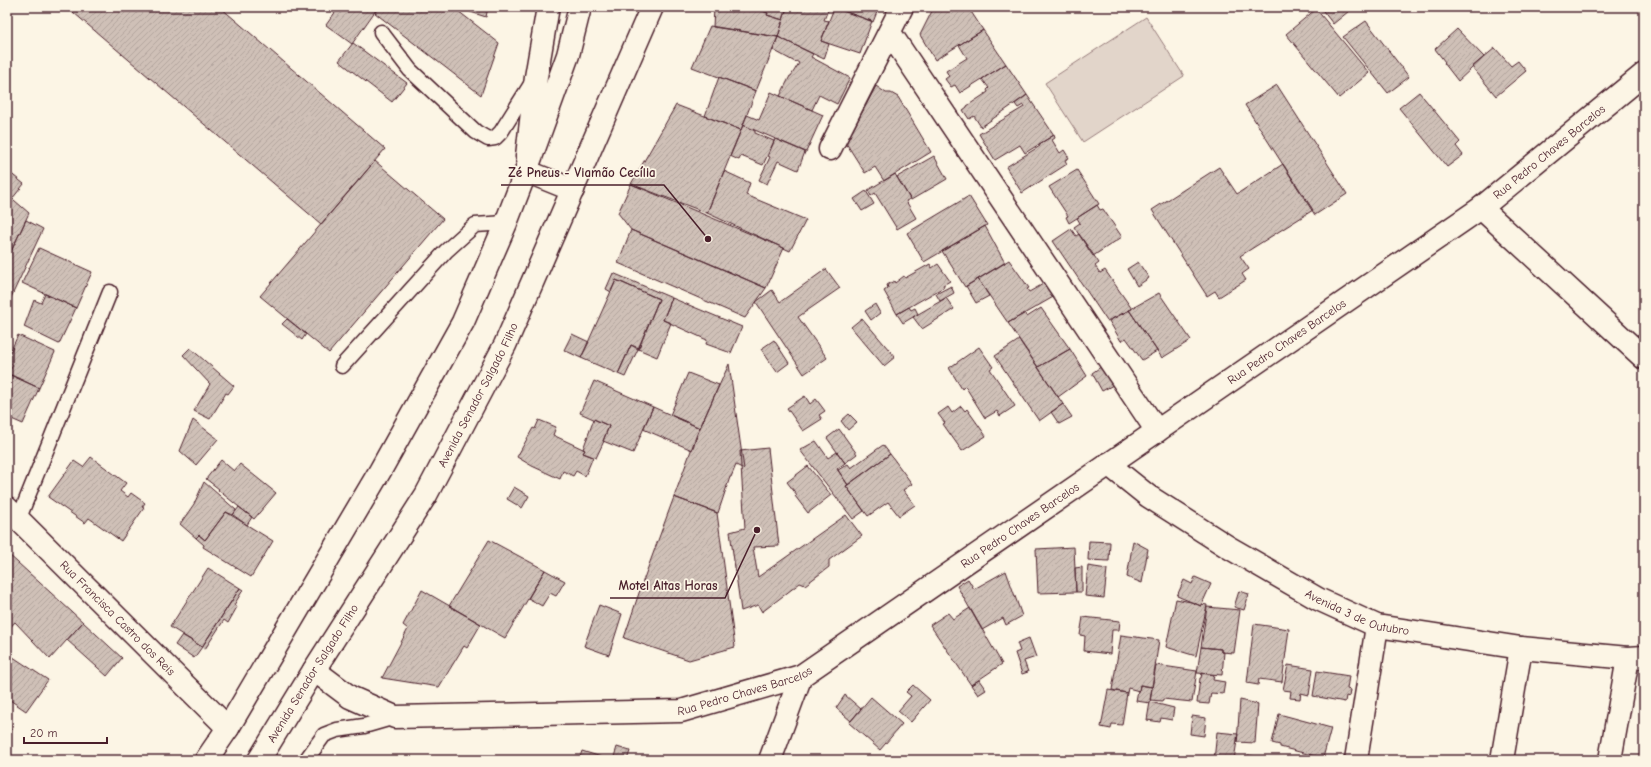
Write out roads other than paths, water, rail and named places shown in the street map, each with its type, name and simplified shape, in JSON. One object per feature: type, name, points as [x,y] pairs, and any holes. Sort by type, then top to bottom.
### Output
[{"type":"street","points":[[526,171],[536,77],[548,7]]},
{"type":"street","points":[[206,760],[228,728],[384,464],[463,322],[506,223],[526,171],[568,55],[580,7]]},
{"type":"street","name":"Avenida Senador Salgado Filho","points":[[259,760],[429,488],[505,345],[652,7]]},
{"type":"street","points":[[830,149],[902,7]]},
{"type":"street","points":[[890,33],[1157,430]]},
{"type":"street","name":"Rua Pedro Chaves Barcelos","points":[[314,670],[350,697],[395,717],[681,711],[801,676],[1481,208],[1644,74]]},
{"type":"street","points":[[526,171],[573,190]]},
{"type":"street","points":[[1481,208],[1644,358]]},
{"type":"street","name":"Avenida 3 de Outubro","points":[[1108,464],[1148,496],[1228,547],[1318,599],[1377,626],[1521,648],[1636,658]]},
{"type":"street","name":"Rua Francisca Castro dos Reis","points":[[13,513],[228,728]]},
{"type":"street","points":[[1356,760],[1377,626]]},
{"type":"street","points":[[1502,760],[1521,648]]},
{"type":"street","points":[[1610,760],[1636,658]]},
{"type":"street","points":[[770,760],[801,676]]},
{"type":"lane","points":[[381,32],[410,70],[476,132],[488,139],[495,138],[500,132],[536,77]]},
{"type":"lane","points":[[342,366],[446,251],[475,225],[506,223]]},
{"type":"lane","points":[[13,513],[110,292]]},
{"type":"lane","points":[[306,760],[324,735],[336,730],[364,726],[395,717]]},
{"type":"place","name":"Zé Pneus - Viamão Cecília","points":[[708,239]]},
{"type":"place","name":"Motel Altas Horas","points":[[757,530]]}]
